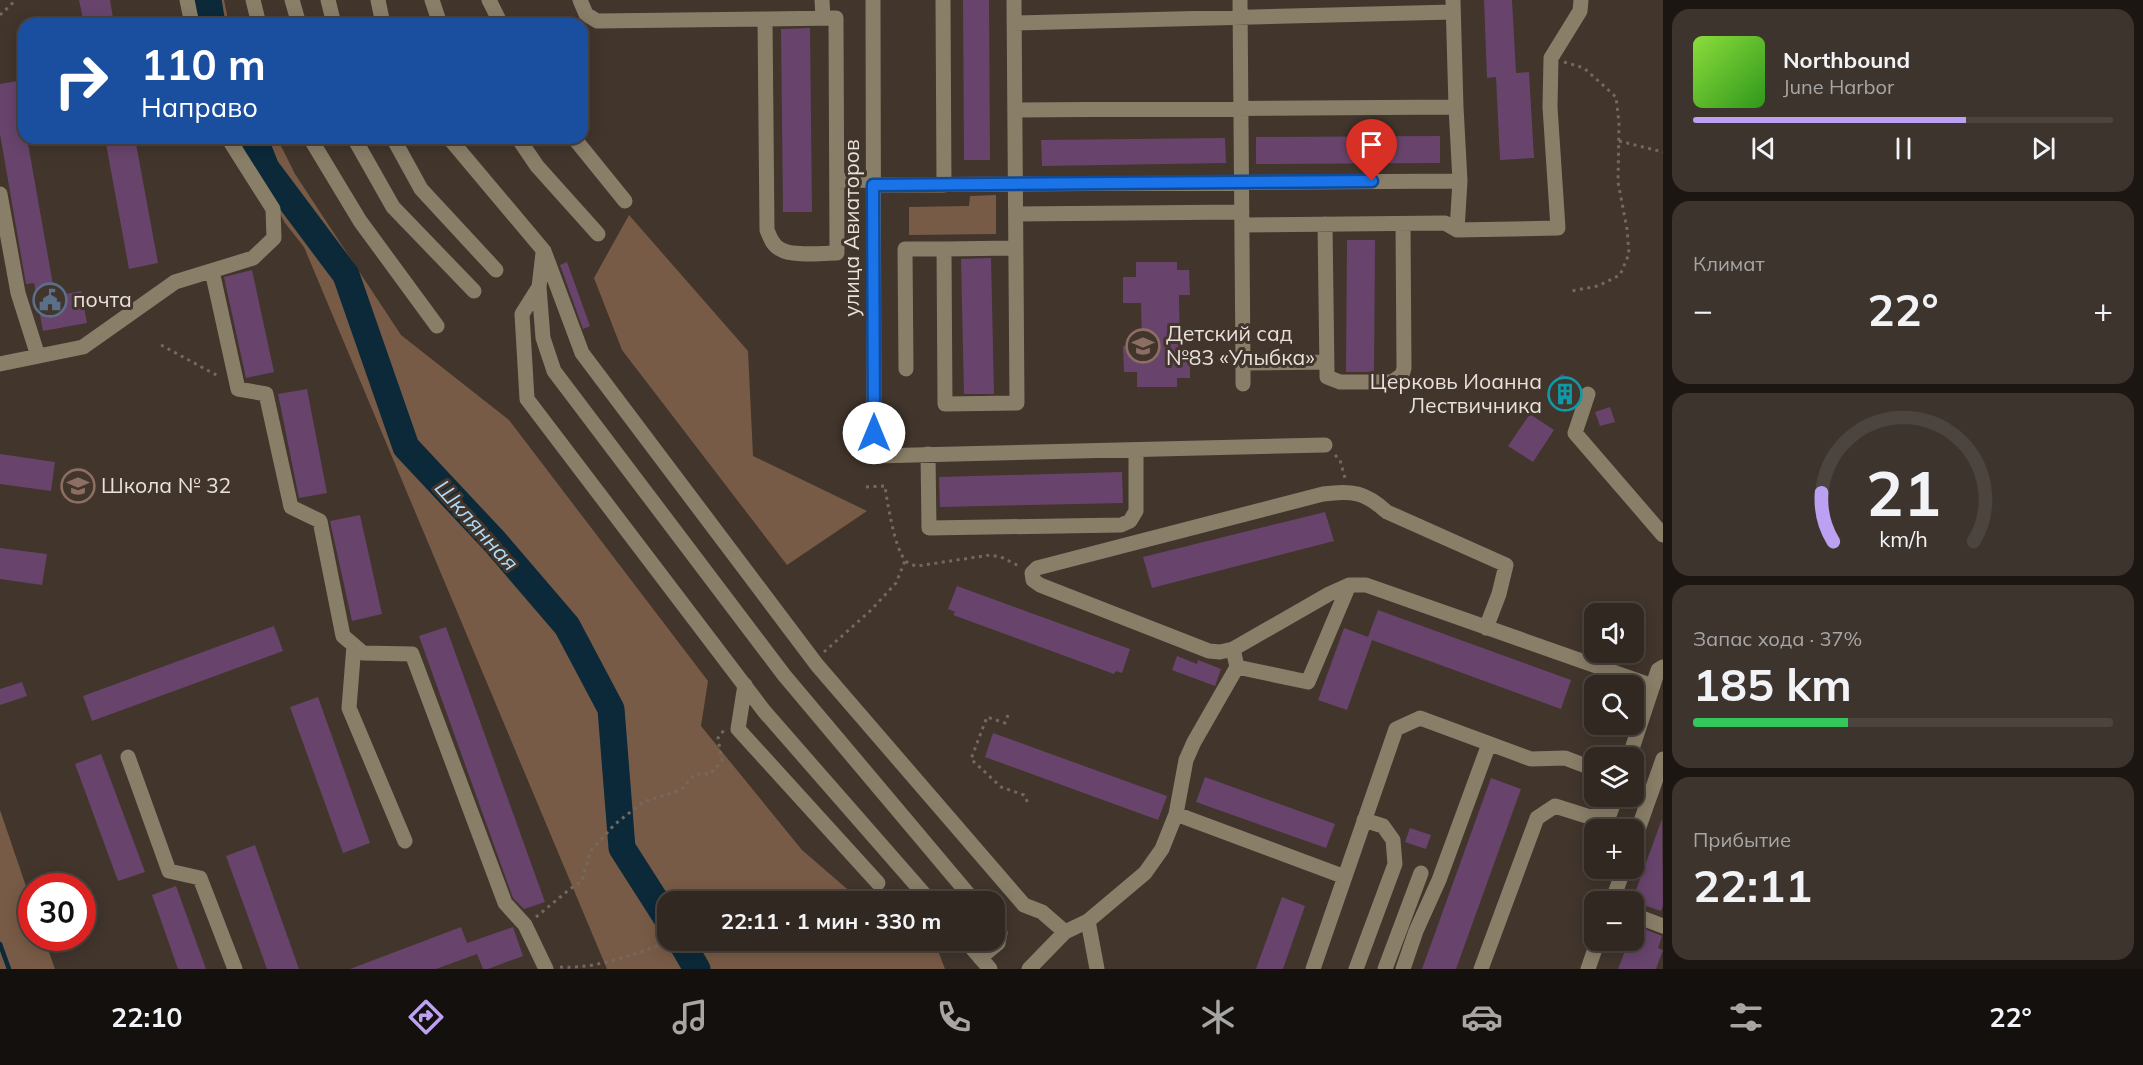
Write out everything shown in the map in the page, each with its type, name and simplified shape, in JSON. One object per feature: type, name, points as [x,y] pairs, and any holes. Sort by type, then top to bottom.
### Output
[{"type":"street","points":[[187,0],[191,18]]},
{"type":"street","points":[[253,0],[258,18]]},
{"type":"street","points":[[292,0],[297,18]]},
{"type":"street","points":[[328,0],[332,18]]},
{"type":"street","points":[[378,0],[382,18]]},
{"type":"street","points":[[432,0],[438,18]]},
{"type":"street","points":[[489,0],[498,18]]},
{"type":"street","points":[[580,0],[586,14],[597,21],[836,18],[837,253],[789,253],[779,249],[771,241],[767,230],[765,19]]},
{"type":"street","points":[[822,0],[823,18]]},
{"type":"street","name":"улица Авиаторов","points":[[873,0],[874,456],[928,454]]},
{"type":"street","points":[[943,0],[944,184]]},
{"type":"street","points":[[944,249],[945,404],[1017,403],[1014,0]]},
{"type":"street","points":[[1240,0],[1243,384]]},
{"type":"street","points":[[1016,214],[1242,218],[1325,224],[1445,223],[1457,230],[1558,228],[1550,107],[1551,58],[1580,11],[1581,0]]},
{"type":"street","points":[[1014,23],[1240,17],[1453,6],[1460,181],[1457,230]]},
{"type":"street","points":[[1015,110],[1456,107]]},
{"type":"street","points":[[0,364],[83,347],[175,282],[253,258],[274,238],[273,209],[232,144]]},
{"type":"street","points":[[314,144],[360,221],[437,326]]},
{"type":"street","points":[[357,144],[393,207],[474,291]]},
{"type":"street","points":[[396,144],[421,189],[496,270]]},
{"type":"street","points":[[453,144],[544,251],[582,353],[817,665],[1024,905],[1042,912],[1065,932]]},
{"type":"street","points":[[522,144],[537,166],[598,234]]},
{"type":"street","points":[[579,144],[625,201]]},
{"type":"street","points":[[837,181],[944,184],[1460,181]]},
{"type":"street","points":[[0,194],[18,293],[38,356]]},
{"type":"street","points":[[1325,224],[1327,377],[1340,382],[1392,382],[1402,375],[1404,368],[1403,224]]},
{"type":"street","points":[[906,369],[905,249],[1016,248]]},
{"type":"street","points":[[544,251],[539,287],[543,338],[554,371],[784,675],[966,891]]},
{"type":"street","points":[[212,271],[238,389],[267,394],[291,507],[320,521],[343,636],[363,653],[412,654],[505,903],[525,925],[546,968]]},
{"type":"street","points":[[539,287],[522,314],[527,399],[765,711],[921,891]]},
{"type":"street","points":[[1243,363],[1327,362]]},
{"type":"street","points":[[1588,394],[1575,434],[1663,535]]},
{"type":"street","points":[[1136,451],[1136,511],[1130,521],[1121,525],[928,528],[928,454],[1325,445]]},
{"type":"street","points":[[1486,628],[1499,594],[1506,566],[1387,512],[1372,499],[1349,492],[1323,494],[1037,568],[1032,573],[1033,580],[1040,585],[1209,651],[1220,652],[1233,650],[1329,594],[1349,585],[1366,585],[1486,628],[1653,686]]},
{"type":"street","points":[[1237,667],[1308,682],[1349,585]]},
{"type":"street","points":[[354,645],[349,708],[405,841]]},
{"type":"street","points":[[1029,969],[1065,932],[1088,921],[1145,873],[1162,849],[1176,814],[1186,760],[1237,667],[1233,650]]},
{"type":"street","points":[[1633,747],[1658,670],[1663,667]]},
{"type":"street","points":[[746,686],[738,729],[878,883]]},
{"type":"street","points":[[1312,969],[1396,729],[1419,718],[1531,759],[1565,758],[1584,765]]},
{"type":"street","points":[[1403,969],[1416,931],[1439,880],[1489,744]]},
{"type":"street","points":[[128,757],[169,871],[200,878],[235,969]]},
{"type":"street","points":[[1642,819],[1663,759]]},
{"type":"street","points":[[1481,969],[1536,818],[1555,806],[1590,817],[1610,813],[1612,807]]},
{"type":"street","points":[[1176,814],[1345,877]]},
{"type":"street","points":[[1356,969],[1395,864],[1393,840],[1383,826],[1364,820]]},
{"type":"street","points":[[1395,864],[1439,880]]},
{"type":"street","points":[[1385,969],[1421,873]]},
{"type":"street","points":[[1644,919],[1663,926]]},
{"type":"street","points":[[1088,921],[1097,969]]},
{"type":"street","points":[[975,951],[985,963]]},
{"type":"street","points":[[1588,969],[1594,951]]},
{"type":"path","points":[[0,15],[16,0]]},
{"type":"path","points":[[1551,58],[1584,68],[1616,97],[1619,123],[1618,182],[1629,254],[1620,275],[1598,286],[1571,291]]},
{"type":"path","points":[[1619,141],[1663,152]]},
{"type":"path","points":[[161,345],[238,386]]},
{"type":"path","points":[[1325,445],[1340,460],[1349,492]]},
{"type":"path","points":[[1008,715],[1005,723],[987,717],[970,759],[1001,787],[1024,795],[1028,803]]},
{"type":"path","points":[[525,925],[582,881],[590,852],[626,813]]},
{"type":"path","points":[[546,968],[582,968],[632,955],[657,945]]},
{"type":"shaded area","points":[[195,0],[224,0],[228,18],[197,18]]},
{"type":"shaded area","points":[[241,144],[280,144],[295,174],[401,335],[509,420],[708,681],[701,726],[802,850],[849,891],[657,891],[657,951],[938,951],[945,969],[607,969],[304,247],[285,223]]},
{"type":"shaded area","points":[[996,195],[996,234],[909,235],[909,207],[969,206],[970,196]]},
{"type":"shaded area","points":[[629,215],[748,351],[753,456],[867,511],[787,565],[622,350],[594,278]]},
{"type":"shaded area","points":[[0,810],[21,873],[18,873],[18,951],[49,951],[55,969],[0,969]]},
{"type":"building","points":[[79,0],[110,0],[113,18],[83,18]]},
{"type":"building","points":[[963,0],[989,0],[990,160],[964,160]]},
{"type":"building","points":[[1484,0],[1512,0],[1516,73],[1529,72],[1534,158],[1500,160],[1496,77],[1487,78]]},
{"type":"building","points":[[810,28],[812,212],[783,212],[781,29]]},
{"type":"building","points":[[17,81],[18,144],[28,144],[55,296],[81,291],[87,323],[43,331],[34,283],[26,284],[0,134],[0,84]]},
{"type":"building","points":[[1440,136],[1440,163],[1256,164],[1256,137]]},
{"type":"building","points":[[1225,138],[1226,163],[1042,166],[1041,140]]},
{"type":"building","points":[[106,144],[136,144],[158,263],[129,269]]},
{"type":"building","points":[[1347,240],[1375,240],[1374,372],[1346,372]]},
{"type":"building","points":[[991,258],[994,394],[964,394],[961,259]]},
{"type":"building","points":[[567,262],[590,326],[583,329],[560,265]]},
{"type":"building","points":[[1136,262],[1177,262],[1177,270],[1189,270],[1190,295],[1179,295],[1180,353],[1190,352],[1190,378],[1177,378],[1177,387],[1137,387],[1137,372],[1124,372],[1123,346],[1142,346],[1141,303],[1123,303],[1123,277],[1136,277]]},
{"type":"building","points":[[252,270],[274,372],[246,378],[224,277]]},
{"type":"building","name":"Церковь Иоанна Лествичника","points":[[1562,374],[1580,386],[1574,406],[1565,408],[1547,397],[1552,383]]},
{"type":"building","points":[[307,389],[327,493],[299,498],[278,394]]},
{"type":"building","points":[[1610,407],[1615,422],[1600,426],[1595,412]]},
{"type":"building","points":[[1530,414],[1554,430],[1533,462],[1508,446]]},
{"type":"building","points":[[0,454],[55,462],[51,491],[0,484]]},
{"type":"building","points":[[1122,472],[1123,503],[940,507],[939,477]]},
{"type":"building","points":[[1325,512],[1334,541],[1152,588],[1143,557]]},
{"type":"building","points":[[360,515],[382,614],[352,621],[330,521]]},
{"type":"building","points":[[0,548],[47,554],[42,585],[0,579]]},
{"type":"building","points":[[957,586],[1130,649],[1122,673],[1116,671],[1114,674],[953,615],[955,612],[948,609]]},
{"type":"building","points":[[1378,610],[1571,680],[1561,709],[1372,640],[1347,710],[1318,700],[1344,628],[1368,637]]},
{"type":"building","points":[[274,626],[283,651],[92,721],[83,696]]},
{"type":"building","points":[[446,627],[545,902],[524,909],[513,898],[419,636]]},
{"type":"building","points":[[1177,656],[1197,664],[1198,660],[1221,669],[1215,686],[1172,670]]},
{"type":"building","points":[[22,682],[27,696],[0,705],[0,689]]},
{"type":"building","points":[[318,697],[370,843],[343,853],[290,707]]},
{"type":"building","points":[[993,733],[1167,796],[1158,820],[985,757]]},
{"type":"building","points":[[101,754],[145,872],[118,881],[75,764]]},
{"type":"building","points":[[1205,777],[1335,824],[1326,848],[1196,802]]},
{"type":"building","points":[[1491,778],[1521,789],[1456,969],[1422,969]]},
{"type":"building","points":[[1662,819],[1663,905],[1661,911],[1644,905],[1644,891],[1636,891],[1640,879],[1644,879],[1644,868]]},
{"type":"building","points":[[1410,828],[1431,835],[1426,849],[1405,842]]},
{"type":"building","points":[[255,845],[299,969],[267,969],[226,856]]},
{"type":"building","points":[[176,886],[206,969],[178,969],[152,895]]},
{"type":"building","points":[[1282,897],[1305,906],[1283,969],[1256,969]]},
{"type":"building","points":[[461,927],[467,943],[513,927],[523,956],[488,969],[483,969],[477,954],[436,969],[350,969]]},
{"type":"building","points":[[1644,929],[1662,936],[1658,948],[1663,950],[1656,969],[1618,969],[1625,951],[1644,951]]},
{"type":"waterway","name":"Шклянная","points":[[208,0],[211,18]]},
{"type":"waterway","name":"Шклянная","points":[[256,144],[266,168],[346,275],[406,447],[495,542],[567,626],[611,709],[622,848],[657,903]]},
{"type":"waterway","points":[[0,944],[9,969]]},
{"type":"waterway","name":"Шклянная","points":[[686,951],[697,969]]},
{"type":"place","name":"почта","points":[[50,300]]},
{"type":"place","name":"Детский сад №83 «Улыбка»","points":[[1143,346]]},
{"type":"place","name":"Церковь Иоанна Лествичника","points":[[1565,394]]},
{"type":"place","name":"Школа № 32","points":[[78,486]]},
{"type":"route","points":[[874,433],[873,185],[1372,181]]}]
